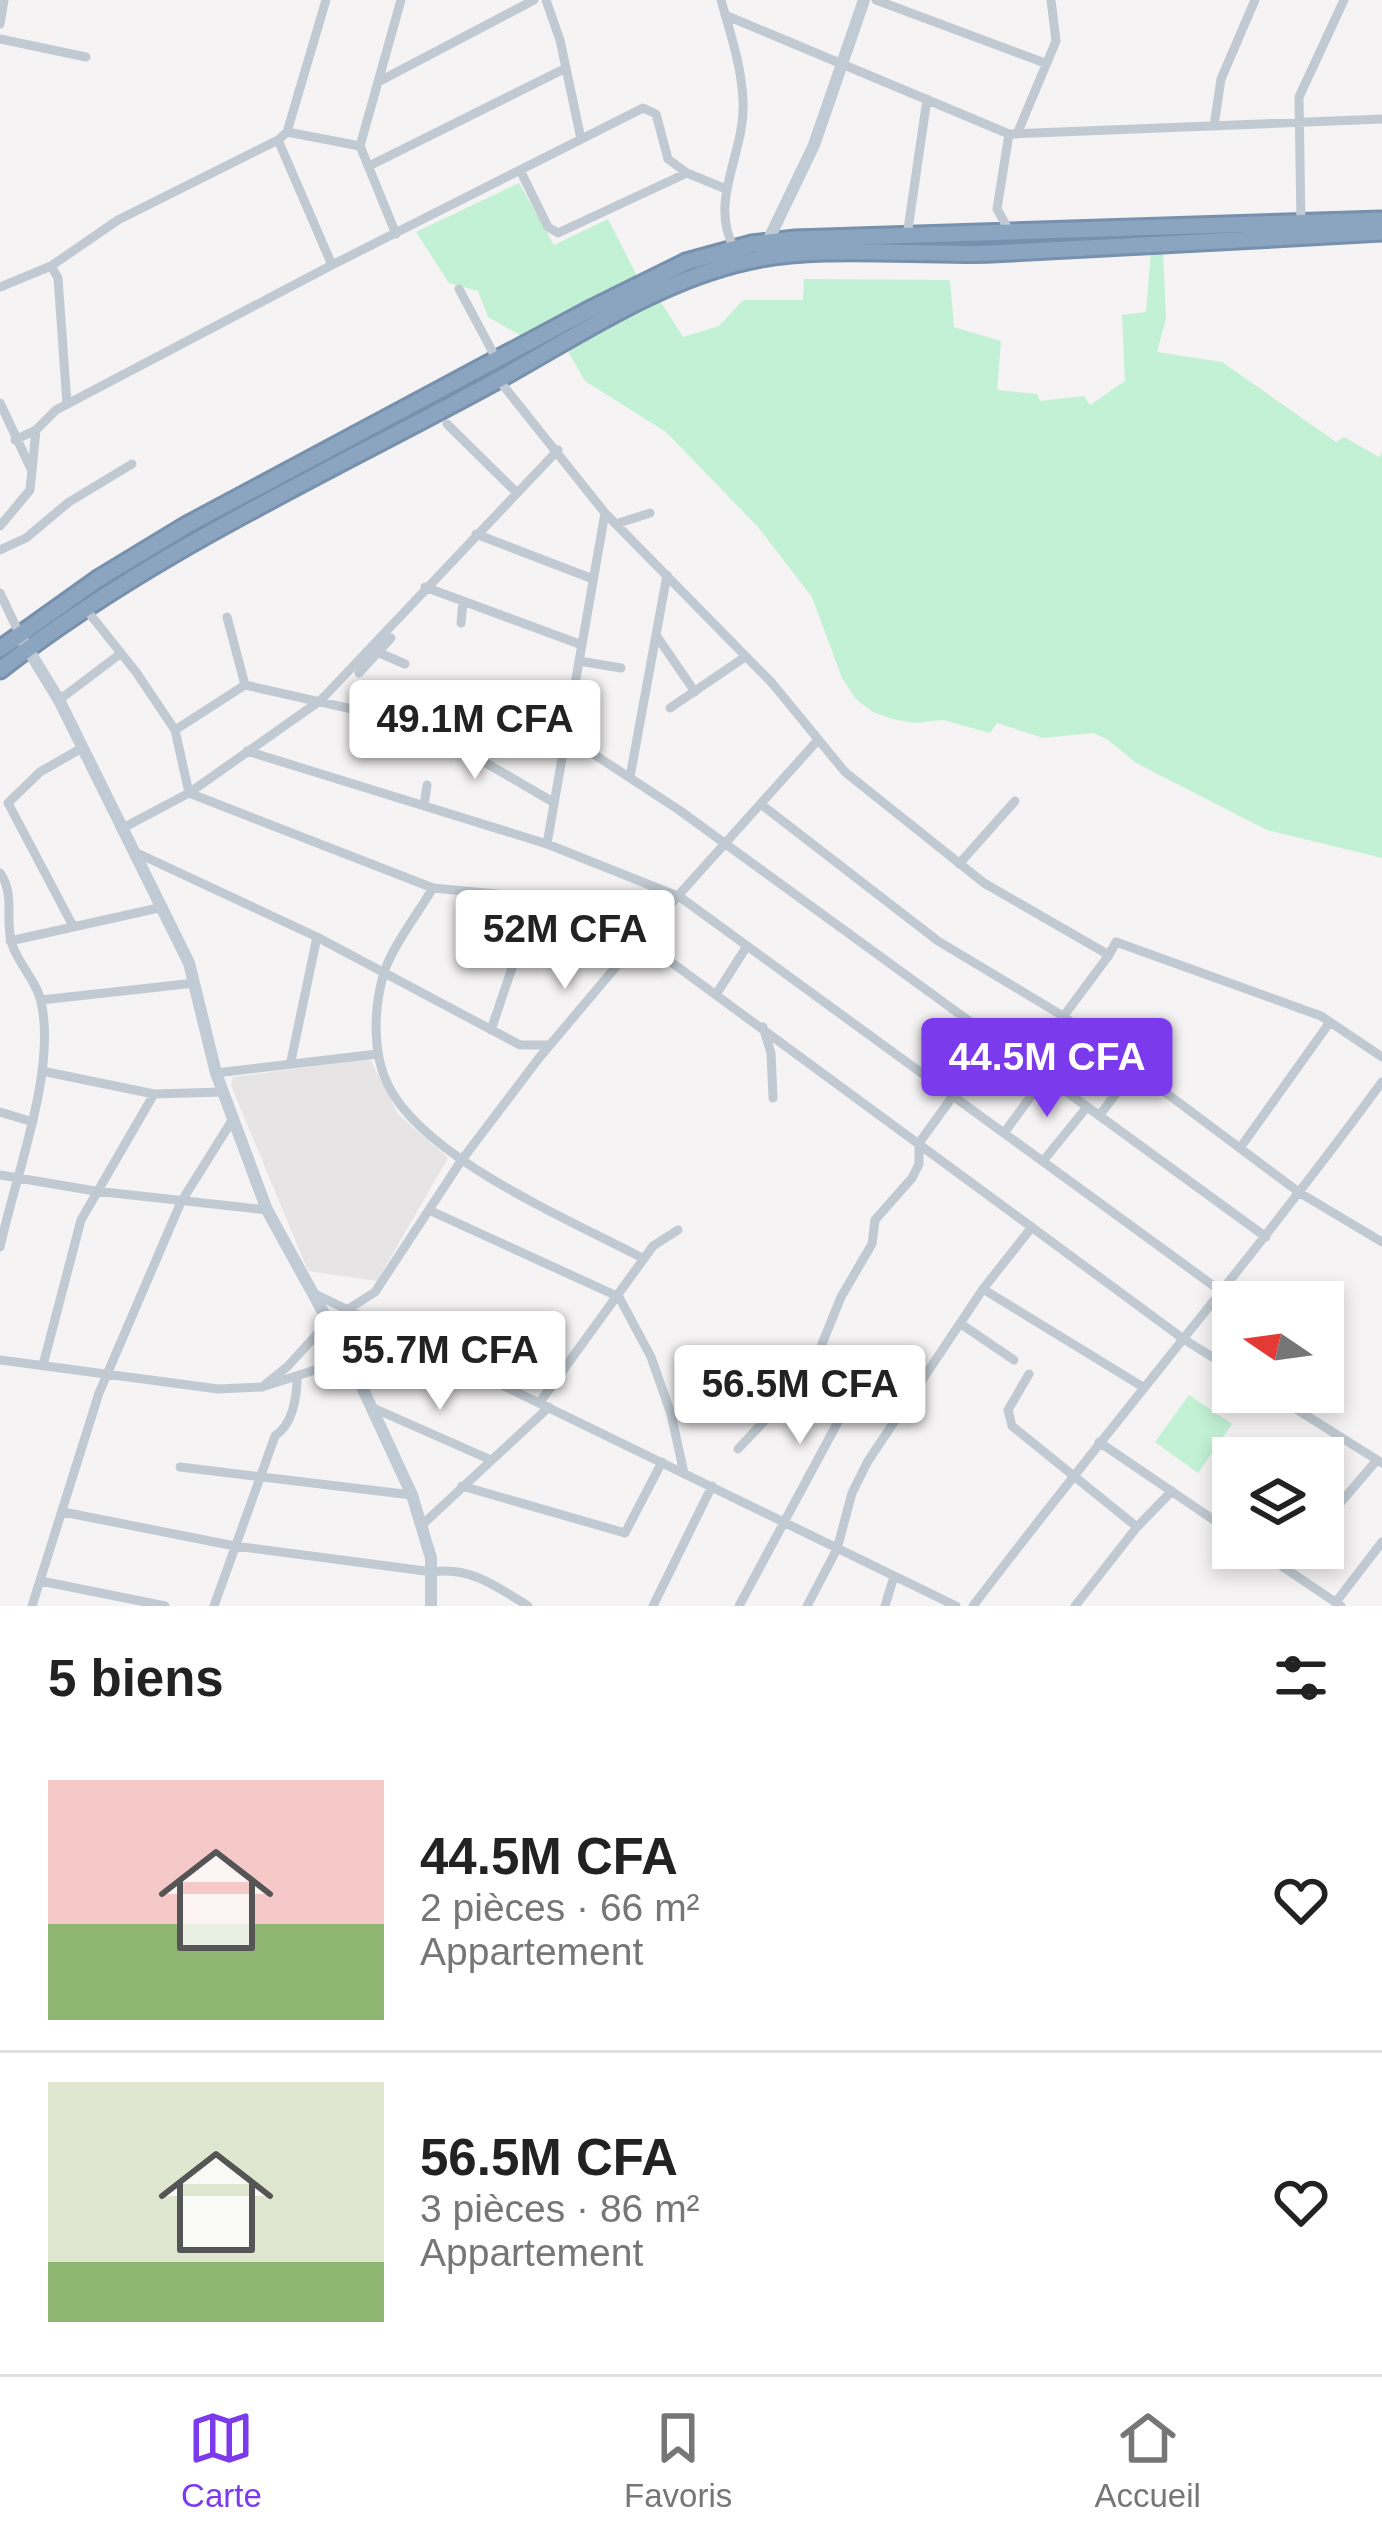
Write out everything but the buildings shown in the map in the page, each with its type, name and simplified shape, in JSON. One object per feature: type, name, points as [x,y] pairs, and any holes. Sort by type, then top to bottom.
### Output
[{"type":"highway","points":[[0,670],[24,642],[172,534],[686,262],[767,243],[1382,220]]},
{"type":"highway","points":[[0,650],[24,642],[184,547],[663,291],[751,260],[991,253],[1382,232]]},
{"type":"main road","points":[[767,243],[814,145],[864,0]]},
{"type":"main road","points":[[24,642],[59,700],[163,907],[195,983],[216,1072],[267,1210],[349,1359],[412,1495],[433,1572],[431,1606]]},
{"type":"street","points":[[0,24],[4,0]]},
{"type":"street","points":[[326,0],[282,136],[332,265]]},
{"type":"street","points":[[396,234],[361,146],[401,0]]},
{"type":"street","points":[[378,82],[534,0]]},
{"type":"street","points":[[546,0],[560,40],[581,139]]},
{"type":"street","points":[[721,0],[743,103],[726,189],[724,224],[734,248]]},
{"type":"street","points":[[876,0],[1045,63]]},
{"type":"street","points":[[1012,234],[997,209],[1013,134],[1057,29],[1051,0]]},
{"type":"street","points":[[1214,126],[1222,79],[1255,0],[1243,0]]},
{"type":"street","points":[[1301,225],[1299,97],[1344,0]]},
{"type":"street","points":[[725,15],[1013,134],[1381,117]]},
{"type":"street","points":[[0,39],[86,57]]},
{"type":"street","points":[[369,166],[564,69]]},
{"type":"street","points":[[907,238],[928,99]]},
{"type":"street","points":[[15,440],[68,404],[643,108],[651,109],[659,123],[666,157],[687,173],[726,189]]},
{"type":"street","points":[[0,287],[51,266],[118,220],[282,136],[361,146]]},
{"type":"street","points":[[521,172],[548,227],[558,233],[687,173]]},
{"type":"street","points":[[51,266],[58,278],[68,404]]},
{"type":"street","points":[[459,289],[497,360]]},
{"type":"street","points":[[498,380],[604,513],[772,683],[845,772],[984,883],[1109,955]]},
{"type":"street","points":[[0,403],[32,471]]},
{"type":"street","points":[[447,424],[515,491]]},
{"type":"street","points":[[0,526],[26,498],[36,430]]},
{"type":"street","points":[[359,674],[425,586],[558,450]]},
{"type":"street","points":[[0,550],[26,538],[69,502],[132,464]]},
{"type":"street","points":[[547,844],[604,513]]},
{"type":"street","points":[[616,524],[650,513]]},
{"type":"street","points":[[476,534],[593,579]]},
{"type":"street","points":[[630,777],[667,574]]},
{"type":"street","points":[[425,586],[582,646]]},
{"type":"street","points":[[0,593],[24,642]]},
{"type":"street","points":[[460,623],[463,601]]},
{"type":"street","points":[[85,608],[175,730],[189,793]]},
{"type":"street","points":[[227,617],[245,685]]},
{"type":"street","points":[[656,635],[694,692]]},
{"type":"street","points":[[121,829],[189,793],[321,700],[391,638]]},
{"type":"street","points":[[374,650],[405,664]]},
{"type":"street","points":[[59,700],[120,654]]},
{"type":"street","points":[[670,708],[745,658]]},
{"type":"street","points":[[579,662],[621,668]]},
{"type":"street","points":[[175,730],[245,685],[419,724],[553,802]]},
{"type":"street","points":[[431,731],[456,687]]},
{"type":"street","points":[[529,719],[566,736],[727,844],[1266,1237]]},
{"type":"street","points":[[262,1387],[328,1322],[375,1292],[461,1161],[528,1072],[641,937],[817,741]]},
{"type":"street","points":[[73,926],[8,803],[40,772],[82,748]]},
{"type":"street","points":[[247,751],[547,844],[680,897],[1212,1285]]},
{"type":"street","points":[[424,806],[427,785]]},
{"type":"street","points":[[189,793],[434,888],[539,898],[614,920],[1212,1357]]},
{"type":"street","points":[[959,864],[1015,801]]},
{"type":"street","points":[[762,805],[938,941],[1064,1016],[1300,1193],[1382,1242]]},
{"type":"street","points":[[132,851],[317,937],[520,1045],[550,1045]]},
{"type":"street","points":[[0,873],[9,891],[10,941],[41,1000],[42,1071],[0,1246]]},
{"type":"street","points":[[434,888],[383,974],[377,1054],[388,1086],[409,1116],[461,1161],[644,1259]]},
{"type":"street","points":[[10,941],[163,907]]},
{"type":"street","points":[[291,1061],[317,937]]},
{"type":"street","points":[[1028,1064],[1116,942],[1330,1022],[1382,1057]]},
{"type":"street","points":[[717,993],[747,946]]},
{"type":"street","points":[[491,1030],[515,956]]},
{"type":"street","points":[[41,1000],[195,983]]},
{"type":"street","points":[[1240,1148],[1330,1022]]},
{"type":"street","points":[[763,1028],[771,1053],[773,1098]]},
{"type":"street","points":[[520,1045],[528,1072]]},
{"type":"street","points":[[216,1072],[377,1054]]},
{"type":"street","points":[[1099,1116],[1134,1070]]},
{"type":"street","points":[[42,1071],[154,1094],[223,1091]]},
{"type":"street","points":[[1004,1133],[1045,1077]]},
{"type":"street","points":[[1231,1281],[1382,1082]]},
{"type":"street","points":[[43,1365],[81,1220],[154,1094]]},
{"type":"street","points":[[738,1449],[810,1367],[841,1297],[872,1244],[875,1220],[904,1190],[920,1164],[919,1143],[953,1096]]},
{"type":"street","points":[[1043,1161],[1087,1107]]},
{"type":"street","points":[[0,1112],[33,1122]]},
{"type":"street","points":[[32,1606],[107,1374],[181,1202],[233,1119]]},
{"type":"street","points":[[0,1175],[267,1210]]},
{"type":"street","points":[[431,1211],[619,1297],[651,1357],[684,1472]]},
{"type":"street","points":[[807,1606],[837,1549],[852,1493],[868,1461],[983,1289],[1032,1227]]},
{"type":"street","points":[[423,1524],[545,1405],[644,1259],[662,1237],[678,1230]]},
{"type":"street","points":[[983,1289],[1144,1387]]},
{"type":"street","points":[[372,1320],[375,1292]]},
{"type":"street","points":[[313,1293],[956,1606]]},
{"type":"street","points":[[973,1606],[1072,1474],[1212,1305]]},
{"type":"street","points":[[961,1324],[1014,1360]]},
{"type":"street","points":[[0,1360],[218,1389],[262,1387],[349,1359]]},
{"type":"street","points":[[1029,1374],[1008,1416],[1024,1439],[1137,1527]]},
{"type":"street","points":[[214,1606],[275,1436],[285,1429],[297,1377]]},
{"type":"street","points":[[739,1606],[854,1392]]},
{"type":"street","points":[[371,1407],[491,1460]]},
{"type":"street","points":[[1302,1413],[1379,1461],[1344,1500]]},
{"type":"street","points":[[1100,1442],[1212,1519]]},
{"type":"street","points":[[462,1486],[625,1533],[662,1462]]},
{"type":"street","points":[[180,1467],[412,1495]]},
{"type":"street","points":[[653,1606],[712,1486]]},
{"type":"street","points":[[1076,1606],[1137,1527],[1172,1491]]},
{"type":"street","points":[[63,1512],[236,1546],[433,1572],[464,1570],[519,1603]]},
{"type":"street","points":[[1286,1569],[1338,1604],[1382,1542]]},
{"type":"street","points":[[886,1606],[893,1576]]},
{"type":"street","points":[[41,1582],[165,1606]]},
{"type":"shaded area","points":[[370,1059],[398,1114],[448,1158],[377,1281],[308,1271],[231,1085],[233,1077]]},
{"type":"green space","points":[[519,183],[554,245],[608,219],[638,278],[525,338],[488,317],[478,291],[449,283],[416,232]]},
{"type":"green space","points":[[1151,252],[1163,252],[1166,319],[1157,352],[1222,362],[1336,442],[1344,437],[1379,457],[1382,453],[1382,858],[1267,830],[1136,763],[1093,733],[1043,738],[997,723],[990,733],[943,720],[914,723],[873,712],[856,699],[842,678],[812,597],[758,527],[666,432],[585,381],[569,353],[568,339],[654,291],[683,337],[719,326],[743,300],[803,300],[804,279],[950,280],[954,327],[1001,341],[997,390],[1037,394],[1040,401],[1084,396],[1090,405],[1125,381],[1122,315],[1146,312]]},
{"type":"green space","points":[[1189,1395],[1232,1424],[1223,1437],[1212,1437],[1212,1453],[1198,1473],[1155,1442]]}]
